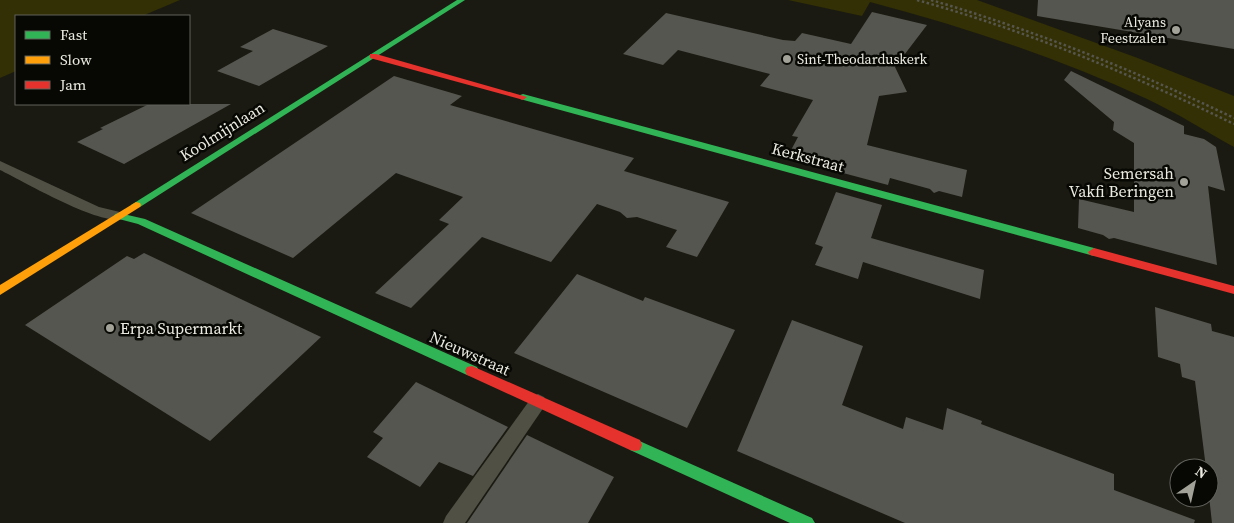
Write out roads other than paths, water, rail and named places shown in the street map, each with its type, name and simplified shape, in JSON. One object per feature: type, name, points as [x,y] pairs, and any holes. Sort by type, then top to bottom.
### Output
[{"type":"street","name":"Koolmijnlaan","points":[[0,291],[462,0]]},
{"type":"street","name":"Kerkstraat","points":[[373,56],[1234,290]]},
{"type":"street","name":"Nieuwstraat","points":[[119,216],[140,221],[807,523]]},
{"type":"lane","points":[[0,165],[95,211],[119,216]]},
{"type":"lane","points":[[453,523],[538,402]]},
{"type":"place","name":"Alyans Feestzalen","points":[[1176,30]]},
{"type":"place","name":"Sint-Theodarduskerk","points":[[787,59]]},
{"type":"place","name":"Semersah Vakfi Beringen","points":[[1184,182]]},
{"type":"place","name":"Erpa Supermarkt","points":[[110,328]]}]
